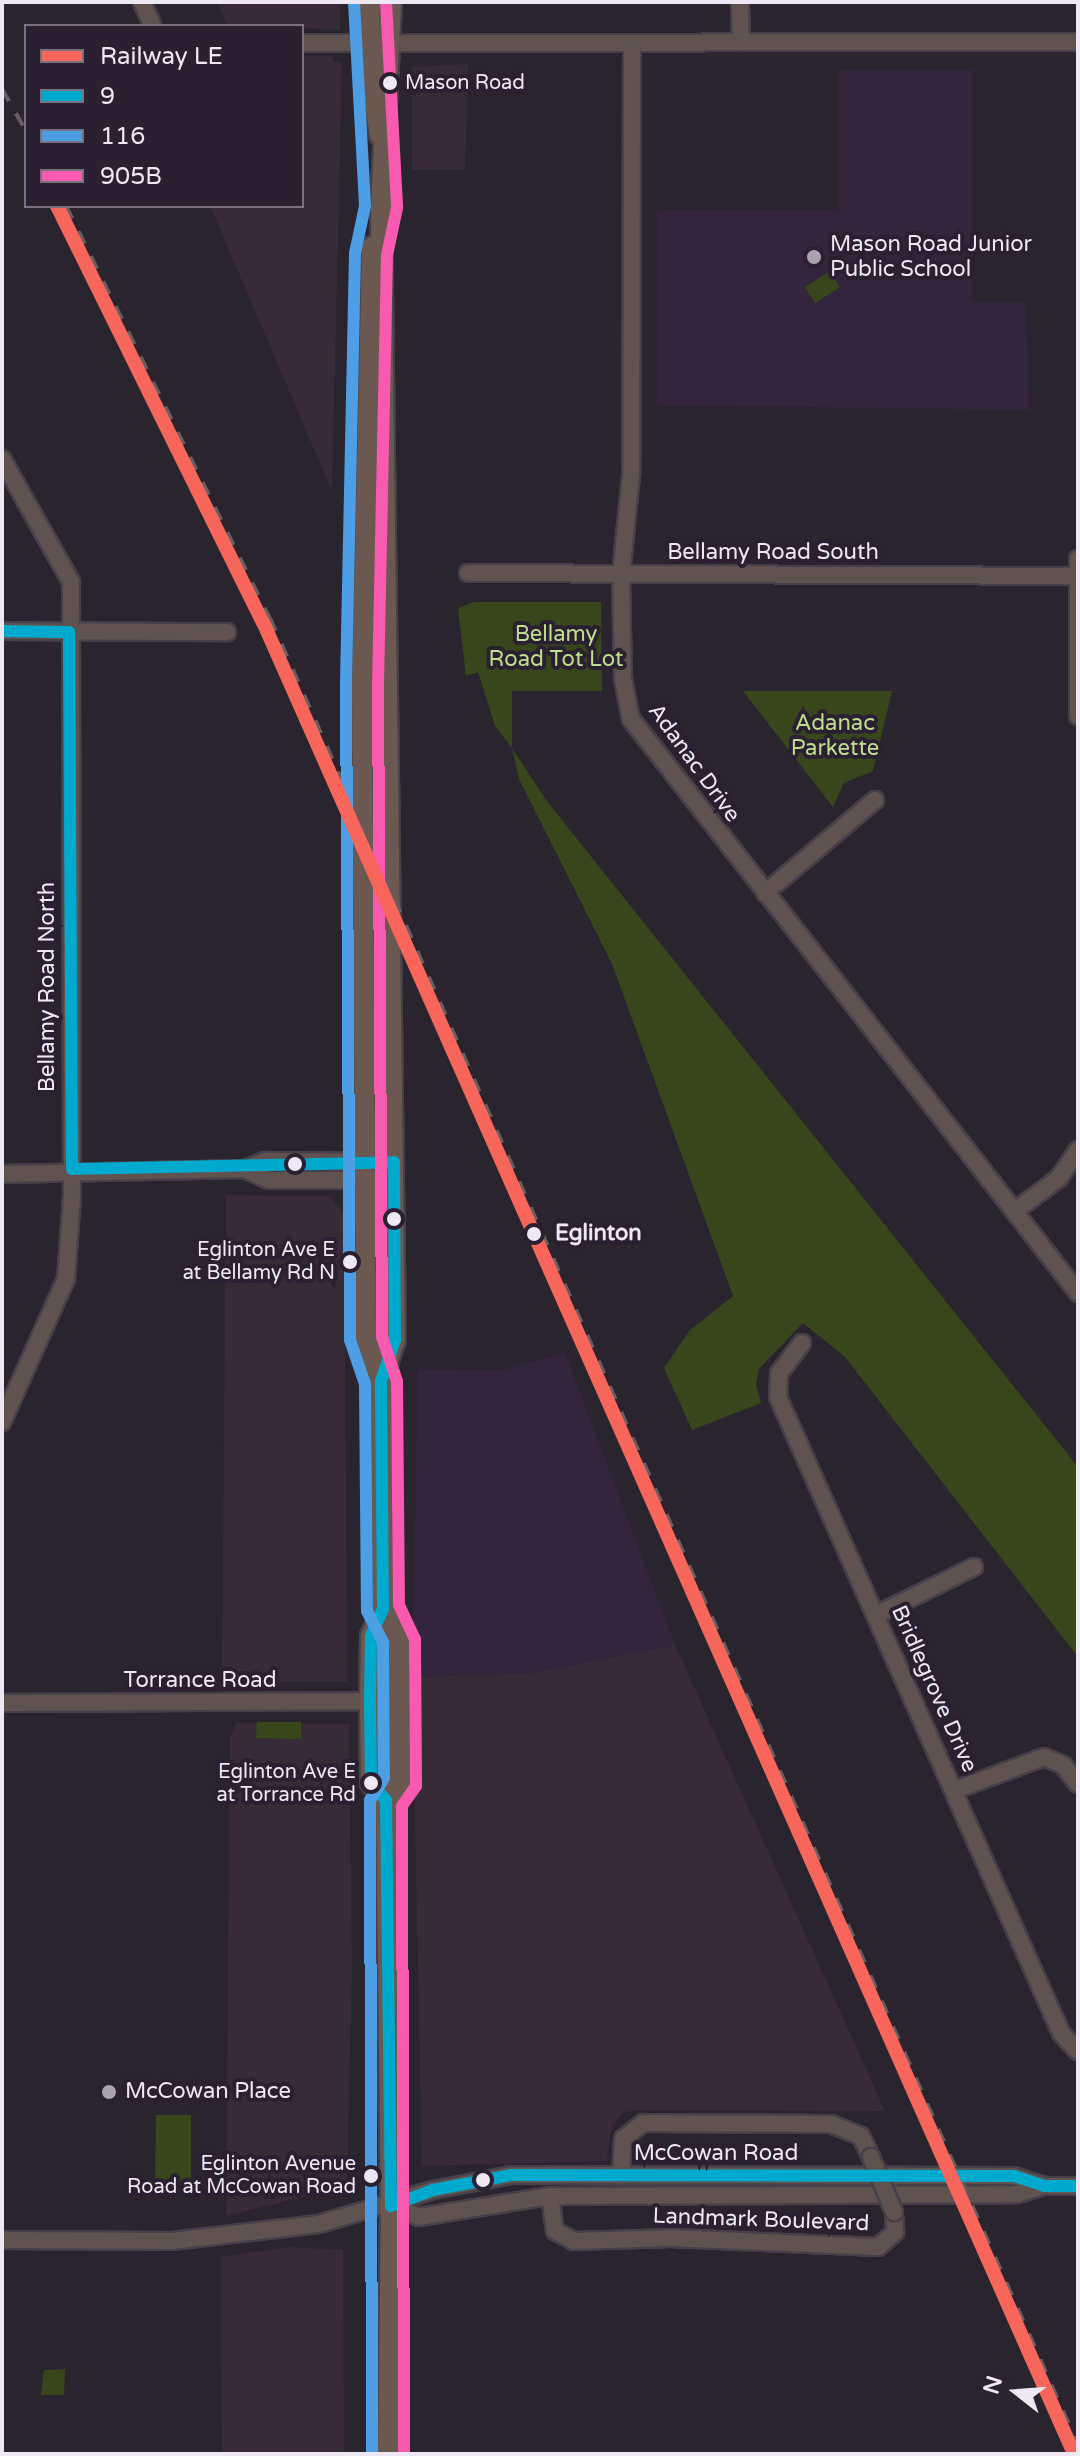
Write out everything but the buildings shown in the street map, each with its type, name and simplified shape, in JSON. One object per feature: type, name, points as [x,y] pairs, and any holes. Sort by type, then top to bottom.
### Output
[{"type":"main road","points":[[370,2],[372,104],[381,142]]},
{"type":"main road","points":[[388,2454],[391,2206],[386,1800],[371,1783],[370,1701],[371,1636],[383,1609],[381,1381],[395,1340],[381,208],[381,142],[391,43],[391,2]]},
{"type":"main road","points":[[381,208],[371,253],[362,666],[366,1340],[381,1381]]},
{"type":"main road","points":[[383,1609],[399,1639],[400,1784],[386,1800]]},
{"type":"street","points":[[142,2],[152,24]]},
{"type":"street","points":[[740,2],[741,42]]},
{"type":"street","points":[[304,43],[1078,42]]},
{"type":"street","name":"Adanac Drive","points":[[632,43],[631,475],[621,576],[623,679],[631,719],[1078,1293]]},
{"type":"street","name":"Bellamy Road North","points":[[2,459],[67,572],[72,1169],[66,1279],[2,1422]]},
{"type":"street","points":[[1077,570],[1078,716]]},
{"type":"street","name":"Bellamy Road South","points":[[468,573],[621,576],[1077,570]]},
{"type":"street","points":[[2,631],[227,632]]},
{"type":"street","points":[[765,893],[875,800]]},
{"type":"street","points":[[1015,1211],[1059,1178],[1078,1150]]},
{"type":"street","points":[[2,1174],[72,1169],[245,1169],[265,1161],[394,1171]]},
{"type":"street","name":"Bridlegrove Drive","points":[[802,1343],[779,1373],[778,1397],[878,1614],[1061,2033],[1078,2051]]},
{"type":"street","points":[[878,1614],[974,1567]]},
{"type":"street","name":"Torrance Road","points":[[2,1703],[399,1701]]},
{"type":"street","points":[[955,1790],[1044,1757],[1063,1765],[1078,1784]]},
{"type":"street","name":"Landmark Boulevard","points":[[550,2196],[555,2231],[574,2241],[671,2238],[878,2247],[895,2232],[894,2212],[861,2136],[842,2126],[643,2123],[623,2139],[621,2176]]},
{"type":"street","name":"McCowan Road","points":[[2,2240],[172,2241],[319,2224],[484,2178],[1014,2176],[1044,2186]]},
{"type":"street","name":"McCowan Road","points":[[391,2206],[419,2217],[550,2196],[1017,2194],[1044,2186],[1078,2186]]},
{"type":"shaded area","points":[[217,2],[340,2],[340,30],[304,28],[304,24],[227,24]]},
{"type":"shaded area","points":[[304,56],[333,56],[333,62],[342,62],[332,491],[211,208],[304,208]]},
{"type":"shaded area","points":[[468,64],[465,170],[412,170],[412,67]]},
{"type":"shaded area","name":"Mason Road Junior Public School","points":[[839,70],[972,70],[972,302],[1026,303],[1029,410],[657,405],[657,211],[839,211]]},
{"type":"shaded area","points":[[226,1195],[330,1196],[344,1214],[347,1682],[222,1682]]},
{"type":"shaded area","points":[[565,1353],[675,1645],[531,1673],[412,1677],[418,1369],[501,1371]]},
{"type":"shaded area","points":[[675,1645],[885,2111],[635,2110],[622,2113],[612,2125],[607,2161],[422,2166],[412,1677],[531,1673]]},
{"type":"shaded area","points":[[236,1723],[349,1724],[352,1971],[347,2186],[226,2216],[230,1739]]},
{"type":"shaded area","points":[[289,2247],[343,2250],[344,2454],[222,2454],[221,2257]]},
{"type":"green space","points":[[830,271],[840,287],[815,303],[805,287]]},
{"type":"green space","name":"Bellamy Road Tot Lot","points":[[474,602],[601,602],[602,691],[512,691],[512,748],[495,726],[478,672],[466,676],[458,608]]},
{"type":"green space","name":"Adanac Parkette","points":[[743,691],[892,691],[873,771],[844,783],[833,807]]},
{"type":"green space","points":[[512,748],[546,800],[1078,1467],[1078,1657],[845,1357],[803,1323],[759,1369],[756,1385],[761,1403],[692,1430],[664,1368],[690,1330],[733,1296],[612,964],[519,779]]},
{"type":"green space","points":[[257,1722],[301,1722],[301,1739],[256,1738]]},
{"type":"green space","points":[[156,2115],[191,2115],[191,2186],[155,2187]]},
{"type":"green space","points":[[65,2369],[64,2395],[41,2395],[44,2370]]},
{"type":"railway","points":[[2,89],[24,128]]},
{"type":"railway","points":[[67,208],[270,618],[1078,2445]]},
{"type":"rail line","name":"LE","points":[[58,208],[263,622],[1074,2454]]},
{"type":"transit line","name":"116","points":[[354,2],[365,206],[355,253],[346,682],[350,1340],[365,1384],[367,1611],[383,1643],[384,1778],[370,1800],[372,2454]]},
{"type":"transit line","name":"905B","points":[[386,2],[397,208],[387,255],[378,682],[382,1337],[397,1381],[399,1605],[415,1639],[416,1786],[402,1806],[404,2454]]},
{"type":"transit line","name":"9","points":[[2,631],[69,632]]},
{"type":"transit line","name":"9","points":[[69,632],[72,1169]]},
{"type":"transit line","name":"9","points":[[72,1169],[394,1162],[395,1340],[381,1381],[383,1609],[371,1636],[370,1701],[371,1783],[386,1800],[391,2206]]},
{"type":"transit line","name":"9","points":[[391,2206],[433,2190],[511,2175],[1014,2176],[1044,2186],[1078,2186]]},
{"type":"place","name":"Mason Road","points":[[390,83]]},
{"type":"place","name":"Mason Road Junior Public School","points":[[814,257]]},
{"type":"place","name":"Eglinton","points":[[534,1234]]},
{"type":"place","name":"Eglinton Ave E at Bellamy Rd N","points":[[350,1262]]},
{"type":"place","name":"Eglinton Ave E at Torrance Rd","points":[[371,1783]]},
{"type":"place","name":"McCowan Place","points":[[109,2092]]},
{"type":"place","name":"Eglinton Avenue Road at McCowan Road","points":[[371,2176]]}]
